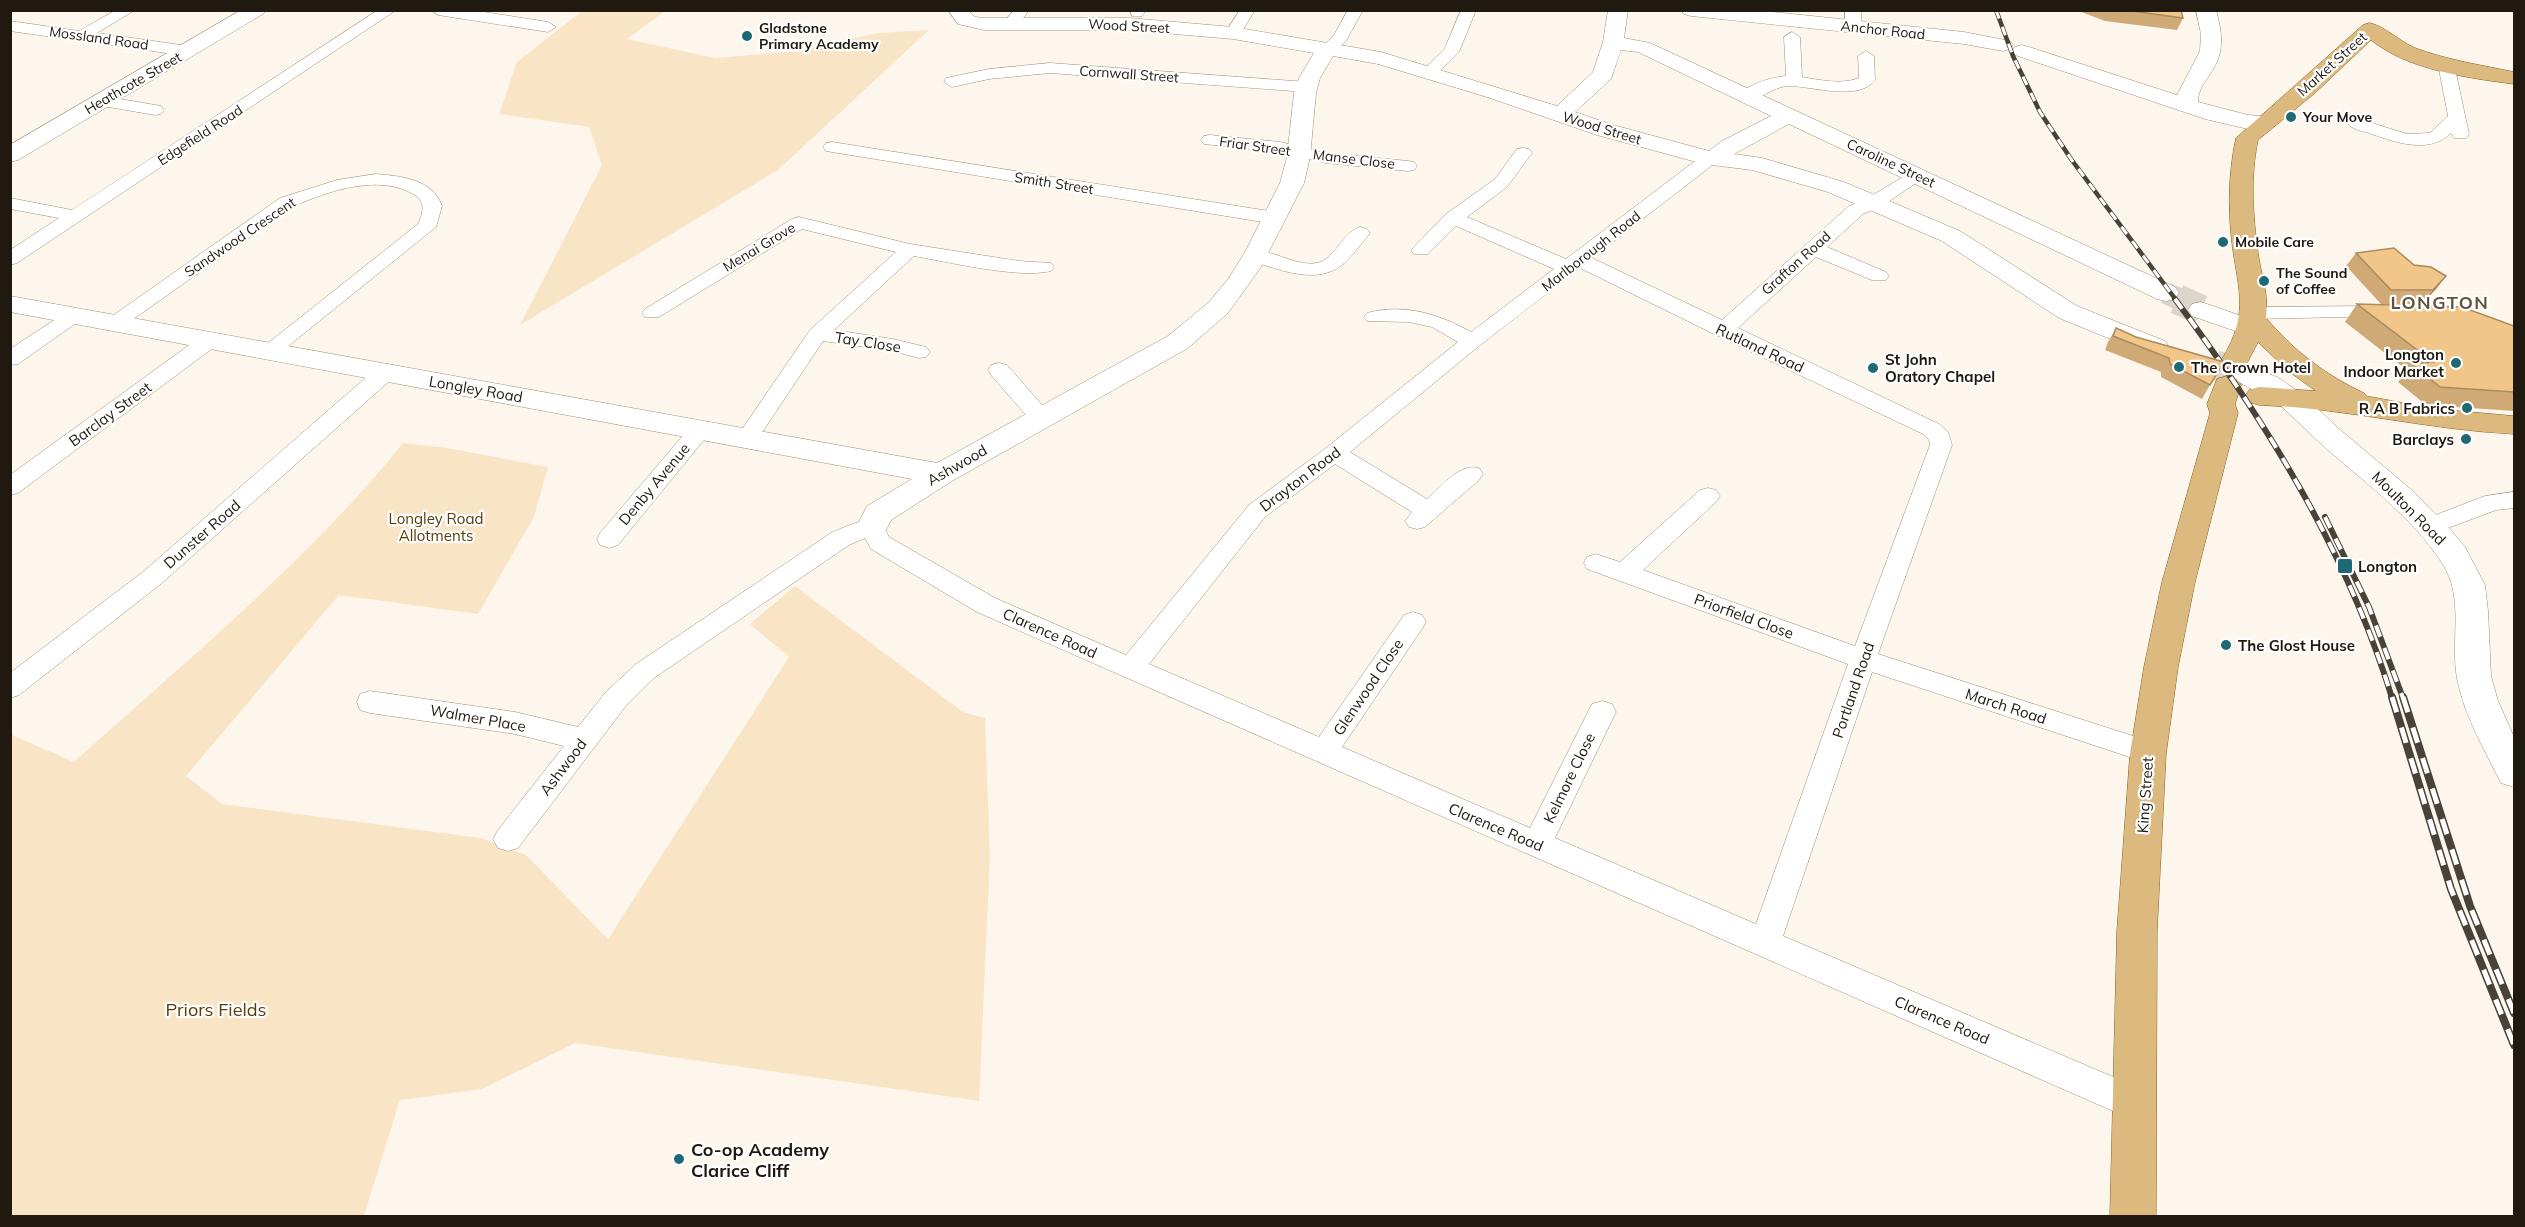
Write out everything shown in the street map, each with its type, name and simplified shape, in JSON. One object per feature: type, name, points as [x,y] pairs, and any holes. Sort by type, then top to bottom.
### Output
[{"type":"main road","name":"Market Street","points":[[2256,130],[2307,88],[2351,47],[2370,20]]},
{"type":"main road","points":[[2370,20],[2382,40],[2441,62]]},
{"type":"main road","points":[[2351,47],[2386,50],[2514,78]]},
{"type":"main road","points":[[2256,130],[2242,195],[2245,248],[2253,289],[2252,320],[2268,339],[2326,386],[2372,406]]},
{"type":"main road","name":"King Street","points":[[2133,1216],[2137,946],[2143,803],[2148,753],[2166,643],[2188,543],[2238,385],[2244,346],[2252,320]]},
{"type":"main road","points":[[2238,385],[2288,397],[2372,406],[2436,418],[2514,425]]},
{"type":"street","points":[[81,36],[128,10]]},
{"type":"street","name":"Heathcote Street","points":[[10,155],[256,10]]},
{"type":"street","name":"Edgefield Road","points":[[10,259],[389,10]]},
{"type":"street","points":[[438,10],[548,27]]},
{"type":"street","points":[[504,20],[518,10]]},
{"type":"street","name":"Wood Street","points":[[958,10],[964,21],[1016,18],[1129,24],[1233,33],[1381,58],[1495,92],[1559,116],[1709,157],[1754,163],[1801,176],[1875,202],[1951,236],[2068,312],[2139,342],[2173,352]]},
{"type":"street","points":[[1233,33],[1248,10]]},
{"type":"street","points":[[1329,48],[1340,38],[1356,10]]},
{"type":"street","points":[[1429,73],[1451,52],[1469,10]]},
{"type":"street","points":[[1559,116],[1603,74],[1613,42],[1618,10]]},
{"type":"street","name":"Anchor Road","points":[[1691,10],[1853,19],[2013,48],[2256,130]]},
{"type":"street","points":[[2187,106],[2188,88],[2209,57],[2212,39],[2206,10]]},
{"type":"street","name":"Mossland Road","points":[[10,26],[188,51]]},
{"type":"street","points":[[1792,37],[1794,81]]},
{"type":"street","name":"Caroline Street","points":[[1613,42],[1643,47],[2166,293]]},
{"type":"street","name":"Ashwood","points":[[508,839],[615,700],[645,671],[840,539],[872,528],[878,514],[941,474],[1178,342],[1209,318],[1235,286],[1254,256],[1294,176],[1300,152],[1300,114],[1307,87],[1316,62],[1329,48]]},
{"type":"street","points":[[1747,96],[1771,83],[1794,81],[1840,86],[1857,85],[1868,80],[1867,56]]},
{"type":"street","points":[[2441,62],[2461,137]]},
{"type":"street","name":"Cornwall Street","points":[[952,82],[989,74],[1050,68],[1307,87]]},
{"type":"street","points":[[103,101],[155,110]]},
{"type":"street","points":[[1709,157],[1788,116]]},
{"type":"street","points":[[2356,123],[2386,134],[2415,140],[2438,136],[2456,117]]},
{"type":"street","name":"Friar Street","points":[[1210,140],[1280,147],[1300,152]]},
{"type":"street","name":"Smith Street","points":[[832,147],[1275,218]]},
{"type":"street","name":"Manse Close","points":[[1300,152],[1326,158],[1408,166]]},
{"type":"street","name":"Marlborough Road","points":[[1472,341],[1704,164],[1709,157]]},
{"type":"street","points":[[1421,250],[1453,218],[1501,183],[1524,160]]},
{"type":"street","name":"Grafton Road","points":[[1723,331],[1856,210],[1875,202],[1919,175]]},
{"type":"street","name":"Sandwood Crescent","points":[[115,323],[287,202],[301,196],[332,186],[378,181],[404,184],[429,197],[433,211],[426,227],[269,351]]},
{"type":"street","points":[[10,203],[76,216]]},
{"type":"street","name":"Rutland Road","points":[[1453,218],[1574,264],[1723,331],[1931,429],[1940,437]]},
{"type":"street","name":"Menai Grove","points":[[652,313],[799,223],[910,250],[1019,267],[1044,267]]},
{"type":"street","points":[[1254,256],[1320,269],[1329,264],[1360,233]]},
{"type":"street","points":[[1812,248],[1879,276]]},
{"type":"street","points":[[747,438],[817,334],[910,250]]},
{"type":"street","name":"Longley Road","points":[[10,304],[941,474]]},
{"type":"street","points":[[2202,310],[2252,320],[2400,312]]},
{"type":"street","points":[[10,359],[75,315]]},
{"type":"street","points":[[1374,317],[1408,316],[1438,322],[1472,341]]},
{"type":"street","name":"Tay Close","points":[[817,334],[893,345],[919,352]]},
{"type":"street","name":"Barclay Street","points":[[10,487],[210,340]]},
{"type":"street","name":"Drayton Road","points":[[1130,669],[1257,511],[1334,453],[1472,341]]},
{"type":"street","name":"Moulton Road","points":[[2238,385],[2264,361],[2282,367],[2317,400],[2368,467]]},
{"type":"street","points":[[999,370],[1040,417]]},
{"type":"street","name":"Dunster Road","points":[[10,688],[153,577],[386,372]]},
{"type":"street","name":"Moulton Road","points":[[2288,397],[2326,434],[2368,467],[2429,527],[2448,547],[2464,573],[2472,600],[2471,653],[2474,677],[2483,706],[2514,772]]},
{"type":"street","name":"Denby Avenue","points":[[609,539],[700,430]]},
{"type":"street","name":"Portland Road","points":[[1766,944],[1863,658],[1941,445],[1940,437]]},
{"type":"street","points":[[1334,453],[1423,516],[1471,474]]},
{"type":"street","points":[[1624,573],[1708,496]]},
{"type":"street","points":[[2429,527],[2493,502],[2514,500]]},
{"type":"street","name":"Clarence Road","points":[[872,528],[880,543],[986,605],[2134,1103]]},
{"type":"street","name":"Priorfield Close","points":[[1596,563],[1863,658]]},
{"type":"street","name":"Glenwood Close","points":[[1324,752],[1413,622]]},
{"type":"street","name":"March Road","points":[[1863,658],[2148,753]]},
{"type":"street","name":"Walmer Place","points":[[370,702],[515,723],[584,740]]},
{"type":"street","name":"Kelmore Close","points":[[1537,844],[1602,712]]},
{"type":"green space","points":[[582,11],[665,11],[627,39],[715,58],[799,51],[879,33],[929,30],[778,170],[520,325],[602,165],[589,127],[499,114],[517,62]]},
{"type":"green space","name":"Priors Fields","points":[[403,443],[447,448],[548,467],[534,517],[478,614],[339,595],[186,776],[222,804],[481,838],[526,855],[608,939],[789,657],[750,624],[795,586],[963,712],[985,718],[990,857],[979,1101],[575,1043],[482,1089],[400,1100],[364,1216],[11,1216],[10,734],[74,762],[287,569],[366,487]]},
{"type":"building","points":[[2125,10],[2181,10],[2183,18]]},
{"type":"building","points":[[2394,248],[2414,265],[2431,267],[2446,276],[2433,290],[2391,290],[2356,253]]},
{"type":"building","name":"Longton Indoor Market","points":[[2357,304],[2462,307],[2514,326],[2514,392],[2440,387],[2412,364],[2433,362]]},
{"type":"building","points":[[2116,328],[2136,337],[2224,362],[2210,385],[2170,364],[2169,358],[2113,336]]},
{"type":"tunnel","points":[[2166,293],[2181,300]]},
{"type":"tunnel","points":[[2177,299],[2201,310]]},
{"type":"tunnel","points":[[2227,385],[2236,359]]},
{"type":"tunnel","points":[[2215,365],[2244,374]]},
{"type":"railway","points":[[1996,10],[2013,56],[2040,112],[2071,159],[2176,300]]},
{"type":"railway","points":[[2175,299],[2241,392],[2301,490],[2352,592],[2374,644],[2392,698]]},
{"type":"railway","points":[[2325,517],[2369,607],[2403,698]]},
{"type":"railway","points":[[2392,697],[2451,889],[2514,1045]]},
{"type":"railway","points":[[2403,697],[2470,906],[2514,1013]]},
{"type":"place","name":"Gladstone Primary Academy","points":[[747,36]]},
{"type":"place","name":"Your Move","points":[[2291,117]]},
{"type":"place","name":"Mobile Care","points":[[2223,242]]},
{"type":"place","name":"The Sound of Coffee","points":[[2264,281]]},
{"type":"place","name":"Longton Indoor Market","points":[[2456,363]]},
{"type":"place","name":"The Crown Hotel","points":[[2179,367]]},
{"type":"place","name":"St John Oratory Chapel","points":[[1873,368]]},
{"type":"place","name":"R A B Fabrics","points":[[2467,408]]},
{"type":"place","name":"Barclays","points":[[2466,439]]},
{"type":"place","name":"Longton","points":[[2345,566]]},
{"type":"place","name":"The Glost House","points":[[2226,645]]},
{"type":"place","name":"Co-op Academy Clarice Cliff","points":[[679,1159]]},
{"type":"district","name":"LONGTON","points":[[2440,302]]},
{"type":"park label","name":"Longley Road Allotments","points":[[436,526]]}]
